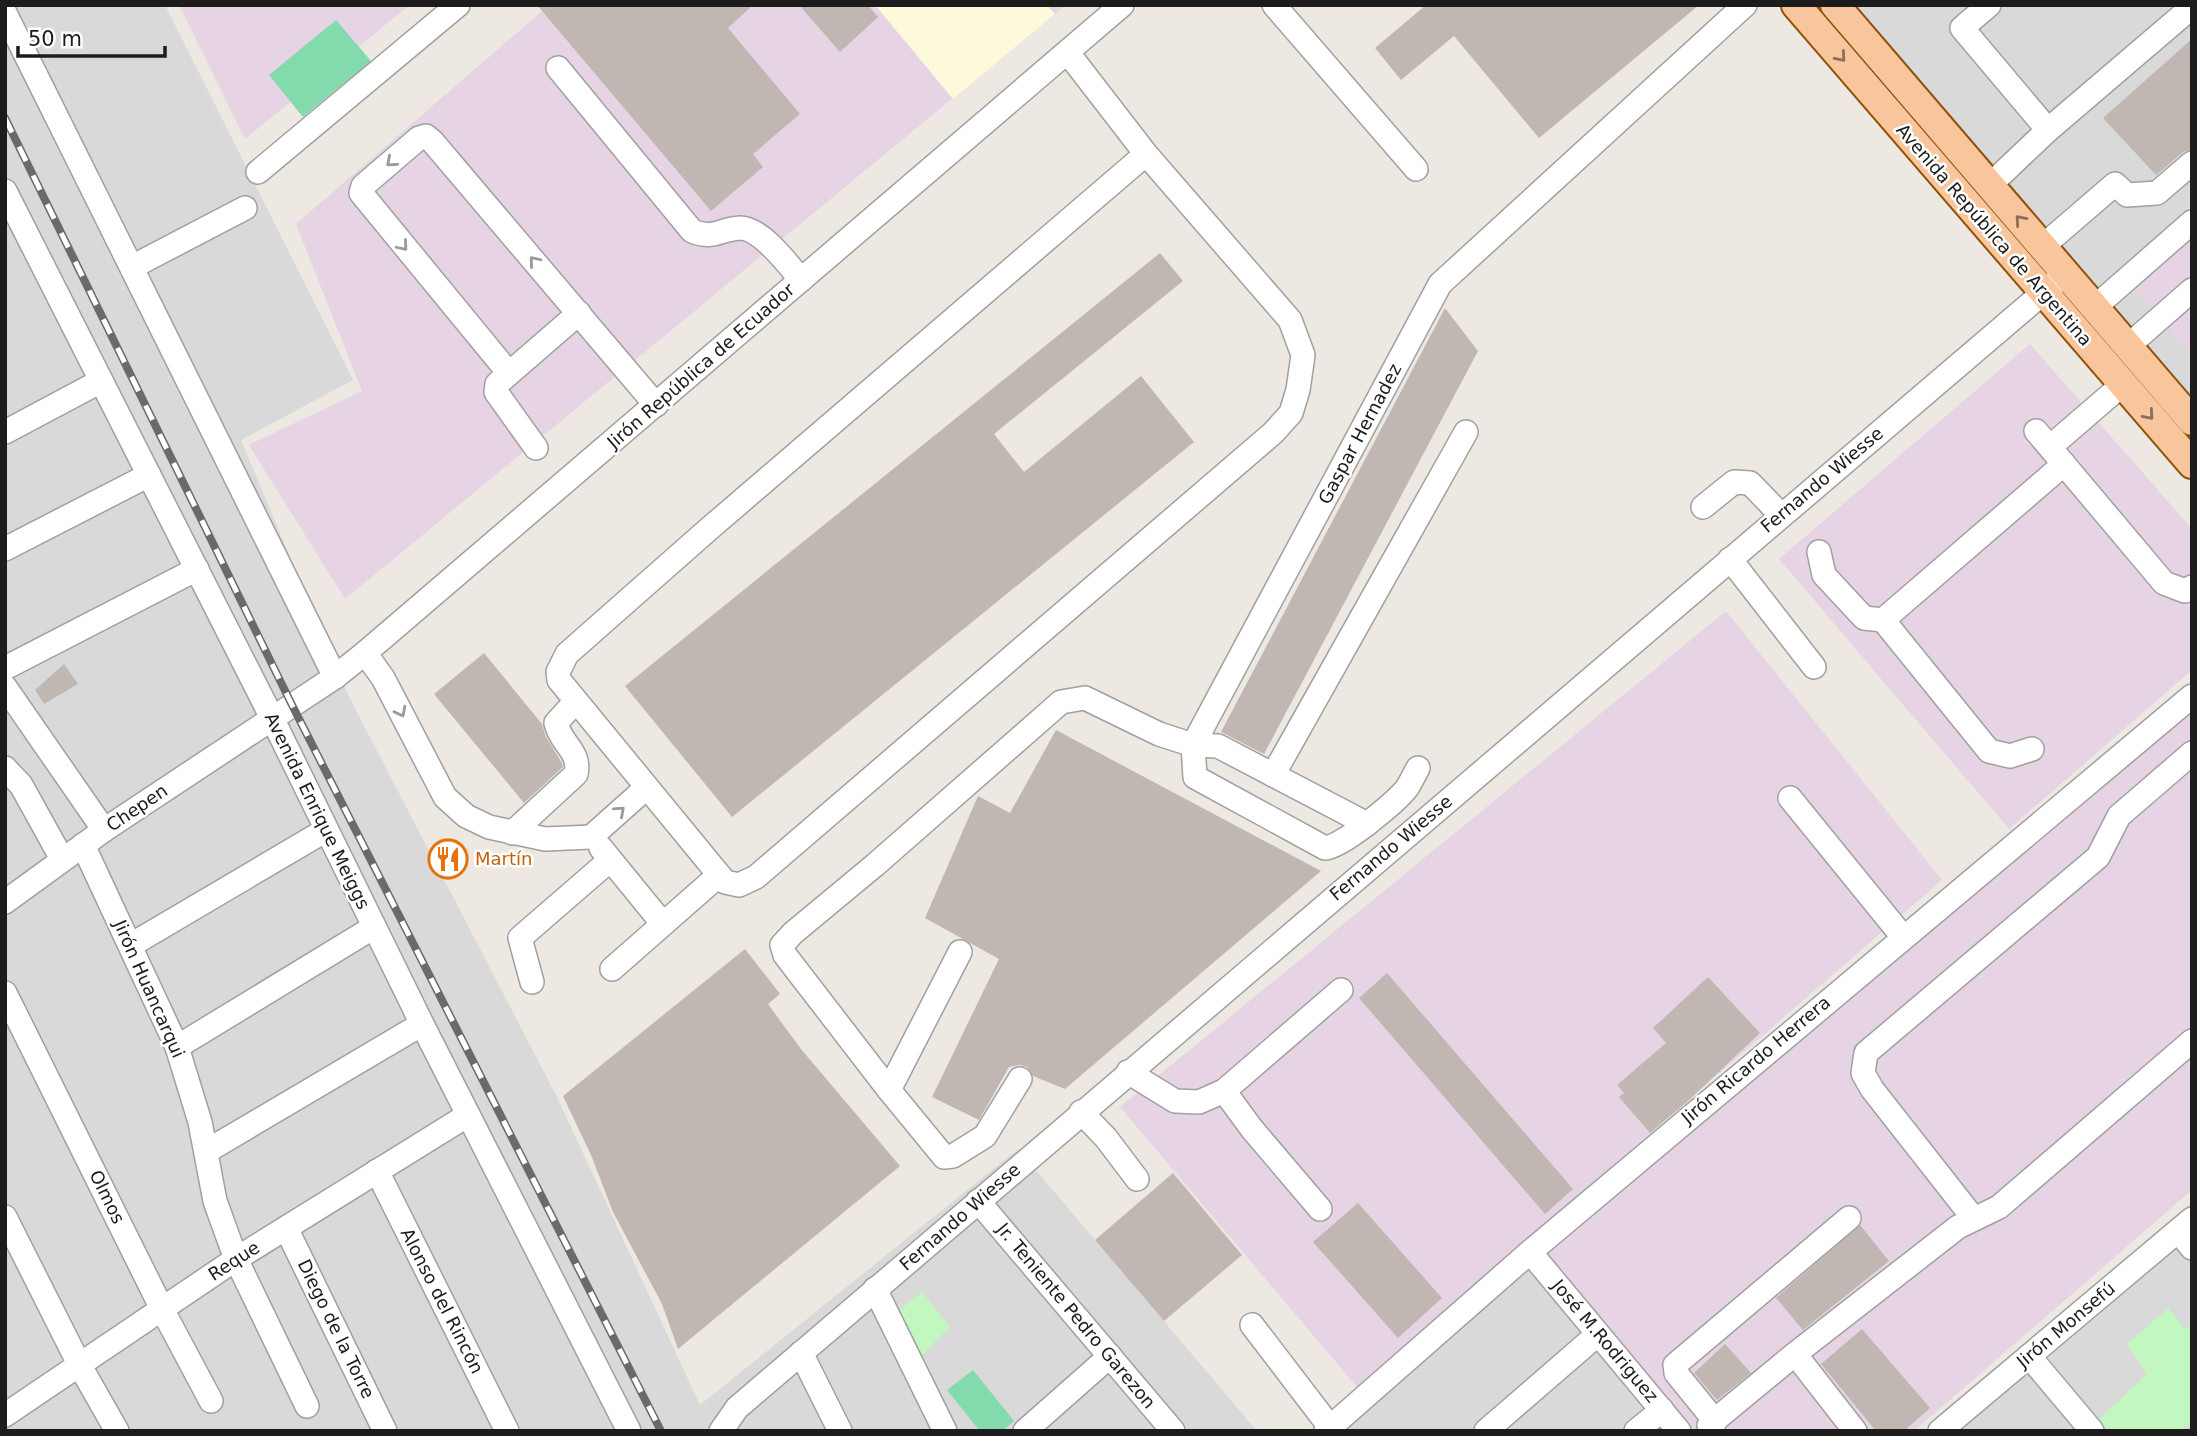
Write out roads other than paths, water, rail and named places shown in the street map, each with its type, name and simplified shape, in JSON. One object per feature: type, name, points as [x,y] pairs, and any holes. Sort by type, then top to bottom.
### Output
[{"type":"main road","name":"Avenida República de Argentina","points":[[1796,5],[2192,464]]},
{"type":"main road","name":"Avenida República de Argentina","points":[[1835,5],[2192,421]]},
{"type":"street","points":[[258,172],[458,5]]},
{"type":"street","name":"Jirón República de Ecuador","points":[[272,719],[335,677],[365,653],[1122,5]]},
{"type":"street","points":[[1274,5],[1416,169]]},
{"type":"street","name":"Gaspar Hernadez","points":[[1193,745],[1440,284],[1745,5]]},
{"type":"street","points":[[1989,5],[1962,28],[2048,130]]},
{"type":"street","points":[[1990,185],[2048,130],[2192,7]]},
{"type":"street","points":[[5,13],[335,677]]},
{"type":"street","points":[[1068,53],[1146,154],[1290,320],[1303,355],[1298,390],[1290,413],[1273,433],[756,877],[739,885],[725,882],[559,680],[558,672],[567,654],[1146,154]]},
{"type":"street","points":[[558,68],[692,231],[704,236],[738,228],[753,230],[802,280]]},
{"type":"street","points":[[508,372],[361,193],[363,186],[419,138],[426,136],[432,141],[656,405]]},
{"type":"street","points":[[2043,246],[2115,184],[2127,195],[2157,193],[2192,163]]},
{"type":"street","name":"Avenida Enrique Meiggs","points":[[5,191],[629,1431]]},
{"type":"street","points":[[132,267],[245,208]]},
{"type":"street","points":[[2095,307],[2192,222]]},
{"type":"street","name":"Fernando Wiesse","points":[[721,1430],[737,1408],[800,1353],[2066,273]]},
{"type":"street","points":[[2128,346],[2192,290]]},
{"type":"street","points":[[536,448],[496,392],[497,384],[579,313]]},
{"type":"street","points":[[5,432],[101,381]]},
{"type":"street","points":[[1883,620],[2050,447],[2123,384]]},
{"type":"street","points":[[1273,775],[1466,432]]},
{"type":"street","points":[[2050,447],[2164,583],[2185,591],[2192,587]]},
{"type":"street","points":[[5,549],[149,475]]},
{"type":"street","points":[[1703,507],[1734,482],[1750,483],[1781,515]]},
{"type":"street","points":[[1819,552],[1824,575],[1864,618],[1883,620],[1989,751],[2010,756],[2032,749]]},
{"type":"street","points":[[1730,559],[1814,667]]},
{"type":"street","points":[[5,668],[197,569]]},
{"type":"street","points":[[365,653],[383,678],[445,797],[466,816],[512,834],[545,839],[591,837],[646,788]]},
{"type":"street","points":[[5,687],[104,830]]},
{"type":"street","name":"Jirón Ricardo Herrera","points":[[1328,1429],[1530,1252],[2192,696]]},
{"type":"street","points":[[1020,1079],[985,1136],[949,1158],[944,1157],[785,955],[782,945],[1061,702],[1085,698],[1159,734],[1193,745],[1218,746],[1367,824]]},
{"type":"street","points":[[512,834],[576,774],[578,764],[575,754],[559,735],[556,723],[576,701]]},
{"type":"street","name":"Chepen","points":[[5,902],[104,830],[272,719]]},
{"type":"street","points":[[1193,745],[1195,778],[1325,848],[1334,846],[1367,824],[1405,790],[1418,768]]},
{"type":"street","points":[[1975,1219],[1872,1088],[1863,1073],[1866,1053],[2098,857],[2119,816],[2192,753]]},
{"type":"street","points":[[5,768],[21,785],[62,859]]},
{"type":"street","points":[[1790,798],[1903,937]]},
{"type":"street","points":[[131,945],[326,831]]},
{"type":"street","points":[[591,837],[663,924]]},
{"type":"street","name":"Jirón Huancarqui","points":[[83,845],[177,1047],[207,1151],[215,1201],[236,1259],[307,1406]]},
{"type":"street","points":[[532,982],[520,938],[610,860]]},
{"type":"street","points":[[612,969],[719,875]]},
{"type":"street","points":[[177,1047],[374,928]]},
{"type":"street","points":[[889,1090],[960,952]]},
{"type":"street","points":[[1128,1072],[1175,1101],[1199,1102],[1224,1091],[1341,990]]},
{"type":"street","name":"Olmos","points":[[5,993],[162,1309],[211,1401]]},
{"type":"street","points":[[207,1151],[422,1024]]},
{"type":"street","points":[[1849,1218],[1675,1365],[1676,1373],[1714,1426],[1794,1354],[1958,1227],[1999,1207],[2192,1041]]},
{"type":"street","points":[[1224,1091],[1252,1129],[1320,1209]]},
{"type":"street","points":[[1081,1112],[1106,1138],[1137,1179]]},
{"type":"street","name":"Reque","points":[[5,1415],[236,1259],[468,1115]]},
{"type":"street","name":"Alonso del Rincón","points":[[377,1171],[507,1431]]},
{"type":"street","name":"Jr. Teniente Pedro Garezon","points":[[978,1200],[1173,1431]]},
{"type":"street","points":[[5,1217],[80,1366],[117,1431]]},
{"type":"street","name":"Diego de la Torre","points":[[286,1228],[385,1431]]},
{"type":"street","name":"Jirón Monsefú","points":[[1940,1431],[2029,1356],[2187,1232]]},
{"type":"street","name":"José M.Rodriguez","points":[[1530,1252],[1679,1431]]},
{"type":"street","points":[[875,1289],[944,1431]]},
{"type":"street","points":[[1252,1325],[1328,1429]]},
{"type":"street","points":[[1486,1431],[1598,1334]]},
{"type":"street","points":[[800,1353],[840,1431]]},
{"type":"street","points":[[1794,1354],[1855,1431]]},
{"type":"street","points":[[1025,1431],[1110,1356]]},
{"type":"street","points":[[2029,1356],[2092,1431]]},
{"type":"street","points":[[1636,1431],[1662,1410]]},
{"type":"railway","points":[[5,118],[292,705],[661,1431]]},
{"type":"place","name":"Martín","points":[[448,859]]}]
